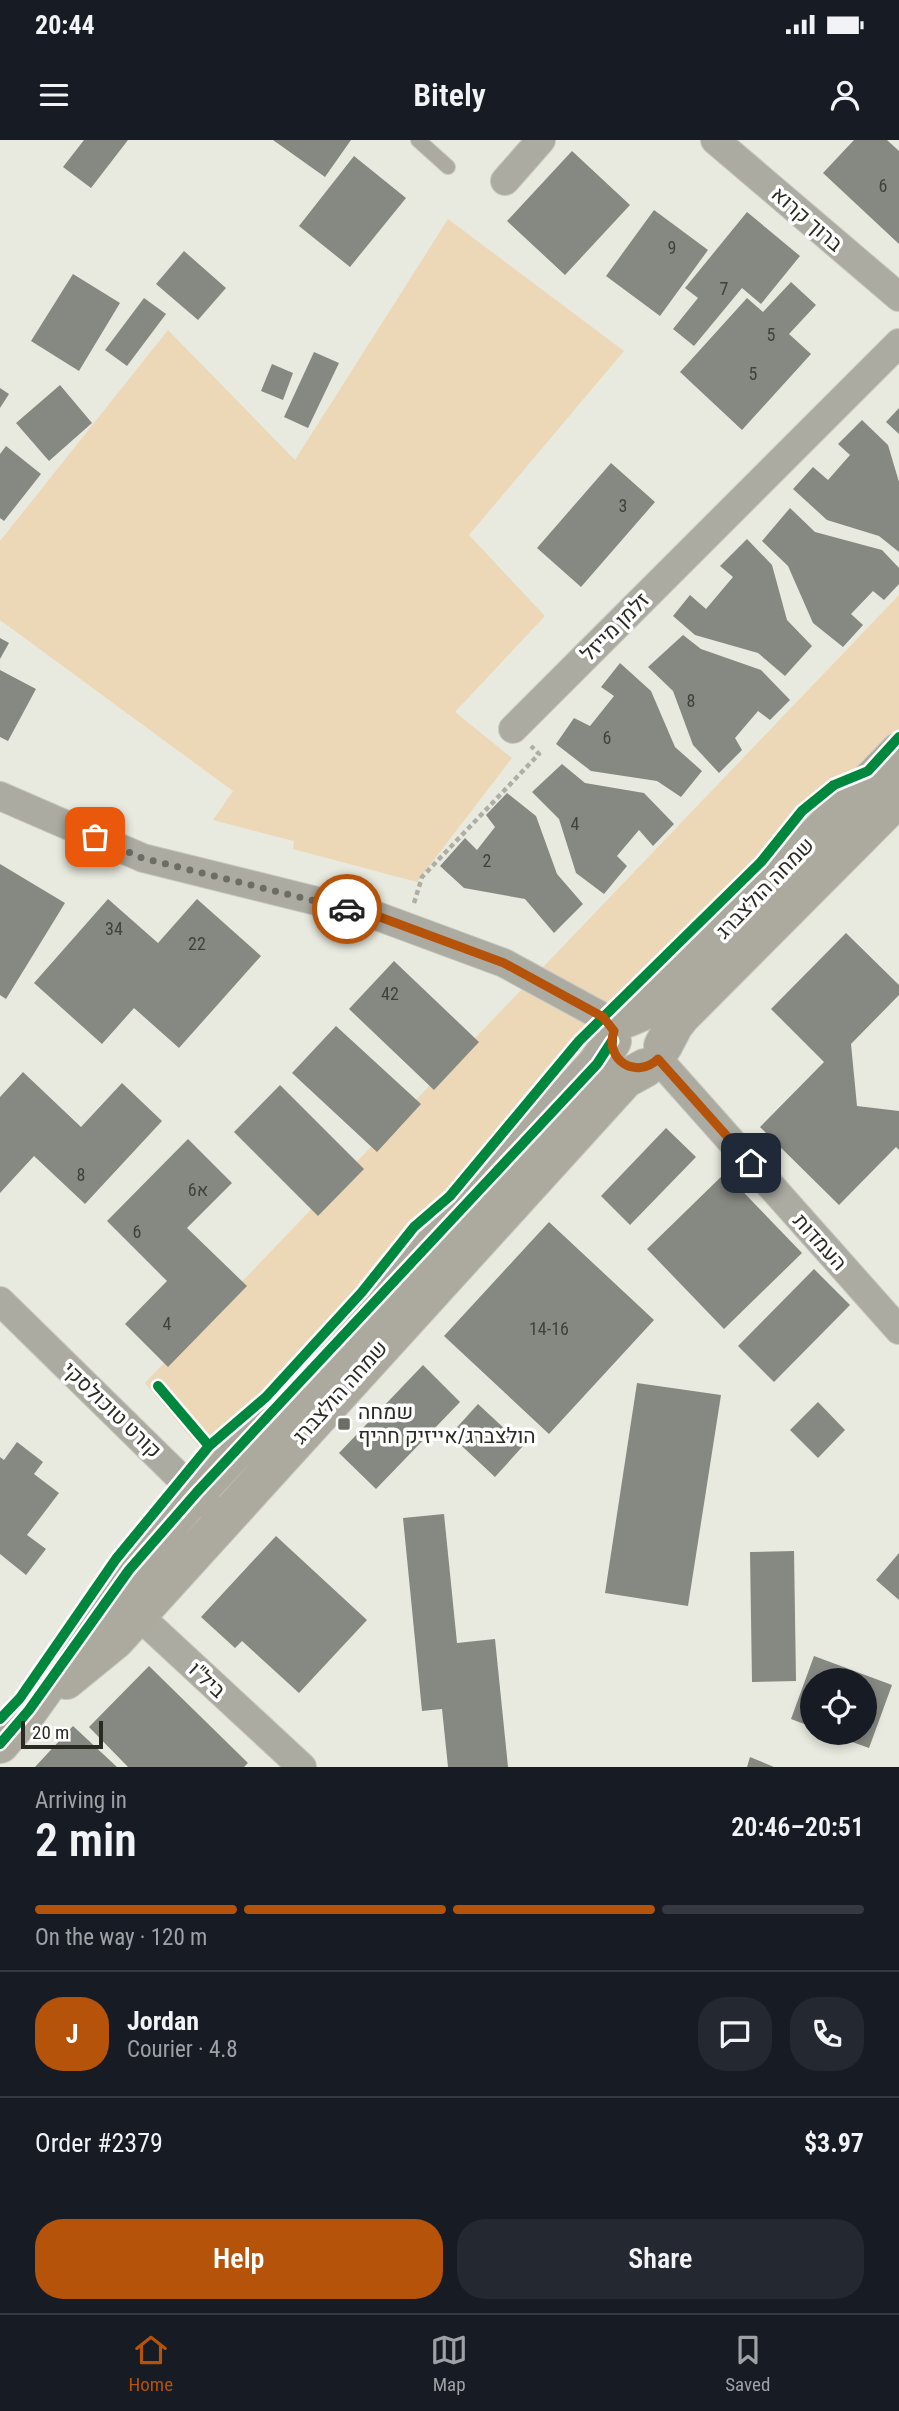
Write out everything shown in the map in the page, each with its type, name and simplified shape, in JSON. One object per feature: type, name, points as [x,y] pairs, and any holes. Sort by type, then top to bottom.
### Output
[{"type":"street","points":[[505,181],[541,140]]},
{"type":"street","name":"ברוך קרוא","points":[[715,140],[899,297]]},
{"type":"street","name":"זלמן מייזל","points":[[513,729],[899,343]]},
{"type":"street","name":"שמחה הולצברג","points":[[125,1604],[129,1570],[197,1492],[597,1064],[616,1026],[641,1012],[661,994],[899,752]]},
{"type":"street","points":[[0,796],[142,858],[377,916],[504,963],[616,1026],[616,1057],[621,1063],[628,1067],[655,1058]]},
{"type":"street","name":"שמחה הולצברג","points":[[0,1744],[125,1604],[223,1521],[625,1079],[655,1058],[681,1016],[899,797]]},
{"type":"street","name":"העמדות","points":[[655,1058],[899,1330]]},
{"type":"street","name":"קורט טוכולסקי","points":[[0,1301],[197,1492],[223,1521]]},
{"type":"street","name":"ביל\"ו","points":[[125,1604],[302,1767]]},
{"type":"lane","points":[[418,140],[448,167]]},
{"type":"path","points":[[406,927],[422,877],[539,754],[513,729]]},
{"type":"shaded area","points":[[448,219],[624,351],[469,535],[545,616],[455,712],[512,758],[417,882],[293,849],[294,841],[213,820],[233,791],[0,620],[0,541],[168,330],[295,460]]},
{"type":"shaded area","points":[[899,595],[899,729],[212,1463],[145,1383]]},
{"type":"building","points":[[84,140],[128,140],[91,188],[63,167]]},
{"type":"building","points":[[273,140],[351,140],[325,177]]},
{"type":"building","points":[[854,140],[887,140],[899,151],[899,244],[823,173]]},
{"type":"building","points":[[572,151],[630,205],[565,275],[507,221]]},
{"type":"building","points":[[354,156],[406,198],[350,267],[299,226]]},
{"type":"building","points":[[654,210],[708,250],[660,316],[606,276]]},
{"type":"building","points":[[747,212],[800,256],[761,304],[742,288],[694,346],[673,329],[698,298],[685,288]]},
{"type":"building","points":[[184,251],[226,288],[198,320],[156,284]]},
{"type":"building","points":[[73,274],[120,303],[79,371],[31,341]]},
{"type":"building","points":[[791,282],[816,305],[789,334],[811,354],[742,430],[680,372],[747,298],[763,312]]},
{"type":"building","points":[[144,298],[166,314],[127,366],[105,350]]},
{"type":"building","points":[[314,352],[339,363],[308,428],[284,417]]},
{"type":"building","points":[[272,364],[293,373],[283,400],[261,391]]},
{"type":"building","points":[[60,385],[92,423],[49,461],[16,423]]},
{"type":"building","points":[[0,388],[9,394],[0,408]]},
{"type":"building","points":[[899,408],[899,434],[886,422]]},
{"type":"building","points":[[862,420],[888,445],[899,482],[899,552],[879,536],[827,520],[793,489],[813,467],[828,480],[850,455],[838,444]]},
{"type":"building","points":[[6,446],[41,474],[4,521],[0,518],[0,454]]},
{"type":"building","points":[[611,463],[655,502],[581,587],[537,548]]},
{"type":"building","points":[[790,508],[815,532],[882,550],[899,568],[899,584],[884,600],[873,591],[851,614],[863,625],[843,647],[813,623],[788,566],[762,541]]},
{"type":"building","points":[[747,539],[772,565],[787,620],[812,646],[785,676],[758,653],[695,635],[673,616],[690,595],[706,609],[733,577],[720,566]]},
{"type":"building","points":[[683,635],[701,649],[761,670],[790,700],[770,720],[758,711],[735,738],[742,750],[719,773],[693,745],[673,691],[648,667]]},
{"type":"building","points":[[0,638],[9,643],[0,659]]},
{"type":"building","points":[[620,663],[651,691],[675,747],[702,771],[681,797],[657,781],[591,771],[556,744],[574,718],[590,726],[614,696],[601,687]]},
{"type":"building","points":[[0,670],[36,689],[8,741],[0,737]]},
{"type":"building","points":[[562,764],[585,783],[644,793],[674,824],[653,846],[639,830],[617,856],[627,866],[604,894],[576,873],[559,819],[532,792]]},
{"type":"building","points":[[507,793],[536,816],[557,874],[583,904],[554,933],[525,899],[464,888],[440,866],[465,838],[477,850],[495,827],[486,815]]},
{"type":"building","points":[[0,864],[65,903],[6,999],[0,995]]},
{"type":"building","points":[[108,899],[158,943],[197,899],[261,956],[179,1048],[134,1008],[102,1044],[34,983]]},
{"type":"building","points":[[846,933],[899,985],[899,995],[851,1044],[857,1106],[899,1111],[899,1150],[896,1147],[839,1205],[760,1127],[824,1062],[771,1009]]},
{"type":"building","points":[[394,961],[479,1042],[434,1090],[349,1009]]},
{"type":"building","points":[[336,1026],[421,1104],[377,1152],[292,1073]]},
{"type":"building","points":[[23,1072],[81,1127],[122,1083],[162,1121],[85,1204],[34,1156],[0,1193],[0,1097]]},
{"type":"building","points":[[280,1085],[364,1169],[318,1216],[234,1132]]},
{"type":"building","points":[[666,1128],[696,1157],[630,1225],[601,1196]]},
{"type":"building","points":[[188,1139],[232,1183],[187,1228],[247,1286],[168,1367],[125,1324],[167,1281],[107,1221]]},
{"type":"building","points":[[725,1173],[802,1253],[724,1329],[647,1249]]},
{"type":"building","points":[[549,1222],[654,1320],[549,1434],[444,1336]]},
{"type":"building","points":[[814,1269],[850,1305],[774,1382],[738,1346]]},
{"type":"building","points":[[423,1365],[460,1402],[376,1489],[339,1453]]},
{"type":"building","points":[[637,1383],[721,1395],[688,1606],[605,1593]]},
{"type":"building","points":[[818,1402],[845,1430],[818,1458],[790,1430]]},
{"type":"building","points":[[478,1404],[523,1446],[495,1477],[450,1435]]},
{"type":"building","points":[[17,1442],[43,1462],[34,1474],[59,1493],[27,1535],[46,1549],[26,1575],[0,1554],[0,1457],[4,1460]]},
{"type":"building","points":[[444,1514],[457,1643],[495,1639],[508,1767],[448,1767],[442,1709],[422,1711],[403,1518]]},
{"type":"building","points":[[276,1536],[367,1620],[299,1693],[242,1641],[235,1648],[201,1617]]},
{"type":"building","points":[[794,1551],[796,1681],[752,1682],[750,1552]]},
{"type":"building","points":[[899,1553],[899,1600],[876,1580]]},
{"type":"building","points":[[814,1656],[846,1668],[810,1668]]},
{"type":"building","points":[[149,1666],[248,1763],[244,1767],[128,1767],[89,1727]]},
{"type":"building","points":[[877,1679],[892,1685],[877,1726]]},
{"type":"building","points":[[800,1694],[800,1722],[791,1719]]},
{"type":"building","points":[[73,1726],[117,1767],[35,1767]]},
{"type":"building","points":[[750,1757],[774,1767],[747,1767]]},
{"type":"cycle path","points":[[158,1386],[209,1446],[266,1397],[362,1292],[414,1227],[450,1196],[579,1041],[761,862],[802,811],[834,785],[868,771],[899,737]]},
{"type":"cycle path","points":[[0,1744],[29,1710],[129,1570],[197,1492],[597,1064],[612,1041]]},
{"type":"cycle path","points":[[0,1719],[20,1698],[116,1559],[209,1446]]},
{"type":"way so far","points":[[95,837],[142,858],[347,909]]},
{"type":"place","name":"שמחה הולצברג/אייזיק חריף","points":[[344,1424]]},
{"type":"route","points":[[347,909],[377,916],[504,963],[603,1017],[614,1031],[612,1049],[621,1063],[637,1069],[645,1068],[658,1059],[751,1163]]}]
